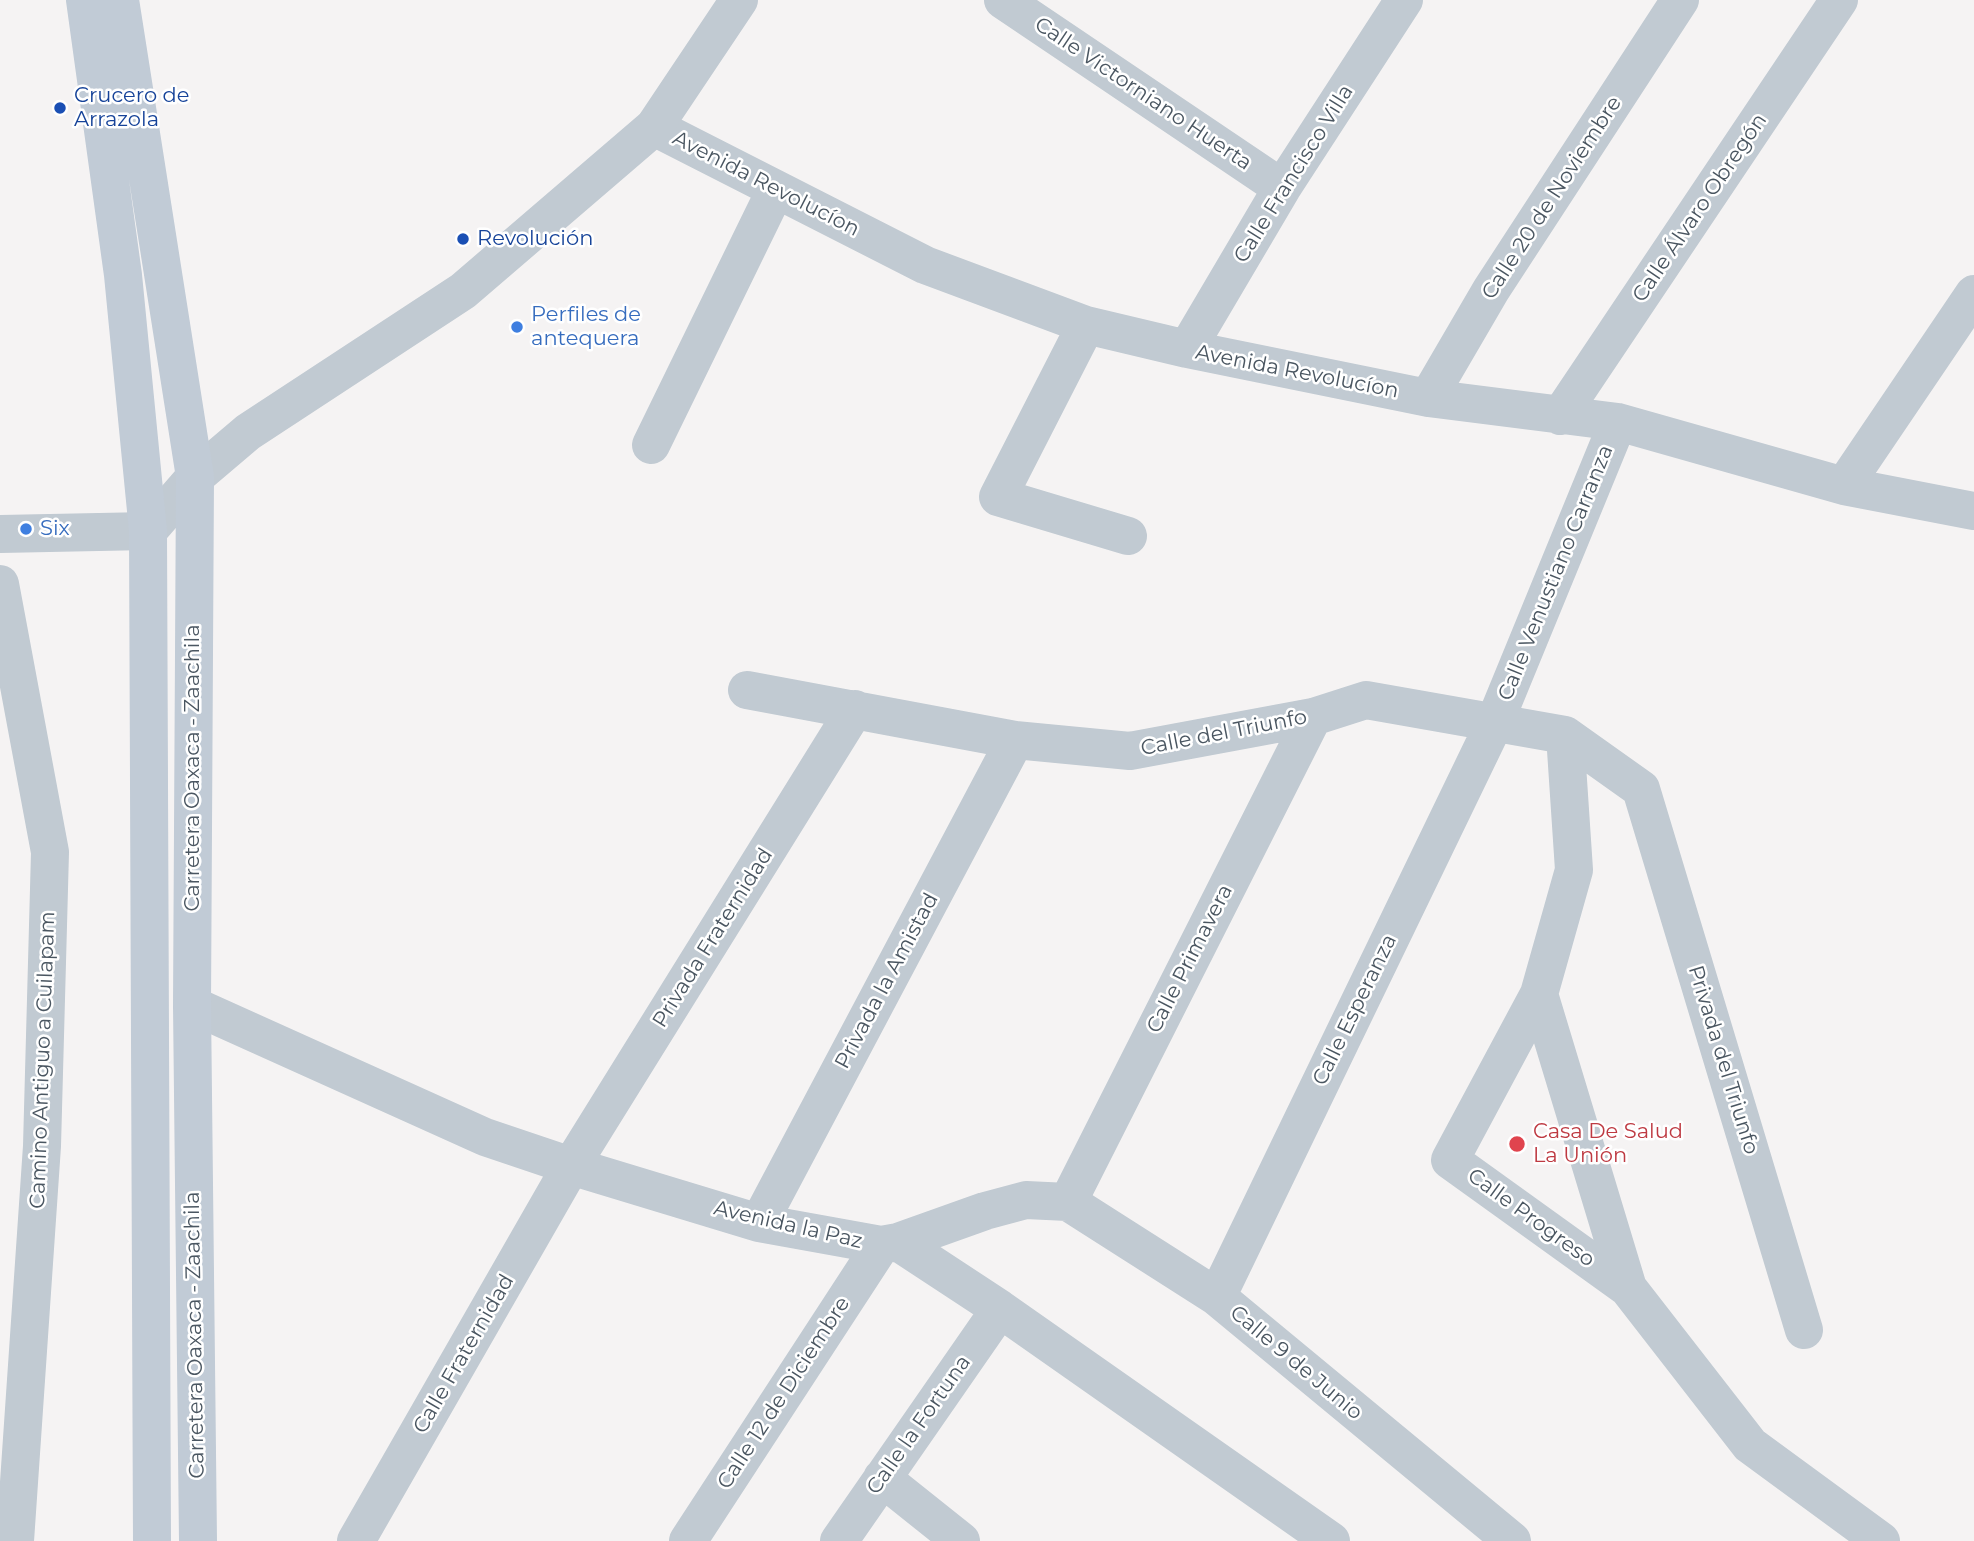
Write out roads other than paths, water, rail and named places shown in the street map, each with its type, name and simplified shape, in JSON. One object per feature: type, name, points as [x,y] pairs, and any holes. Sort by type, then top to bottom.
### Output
[{"type":"main road","name":"Carretera Oaxaca - Zaachila","points":[[85,0],[123,275],[148,531],[152,1541]]},
{"type":"main road","name":"Carretera Oaxaca - Zaachila","points":[[120,0],[195,477],[192,1005],[198,1541]]},
{"type":"street","points":[[0,534],[148,531],[195,477],[248,432],[463,290],[654,127],[739,0]]},
{"type":"street","name":"Calle Victorniano Huerta","points":[[1003,0],[1282,188]]},
{"type":"street","name":"Calle Francisco Villa","points":[[1187,349],[1282,188],[1404,0]]},
{"type":"street","name":"Calle 20 de Noviembre","points":[[1428,398],[1491,290],[1680,0]]},
{"type":"street","name":"Calle Álvaro Obregón","points":[[1560,416],[1839,0]]},
{"type":"street","name":"Avenida Revolucíon","points":[[654,127],[925,265],[1086,325],[1187,349],[1428,398],[1618,422],[1844,486],[1974,511]]},
{"type":"street","points":[[650,444],[776,189]]},
{"type":"street","points":[[1844,486],[1974,294]]},
{"type":"street","points":[[1086,325],[998,497],[1128,536]]},
{"type":"street","name":"Calle Venustiano Carranza","points":[[1494,723],[1618,422]]},
{"type":"street","name":"Camino Antiguo a Cuilapam","points":[[0,584],[50,852],[42,1146],[15,1541]]},
{"type":"street","name":"Calle del Triunfo","points":[[747,690],[1015,740],[1130,751],[1313,717],[1366,700],[1565,735],[1641,789]]},
{"type":"street","name":"Privada Fraternidad","points":[[571,1166],[855,709]]},
{"type":"street","name":"Calle Primavera","points":[[1068,1202],[1313,717]]},
{"type":"street","name":"Calle Esperanza","points":[[1217,1297],[1494,723]]},
{"type":"street","name":"Calle Progreso","points":[[1565,735],[1574,870],[1539,994],[1450,1160],[1628,1289],[1750,1445],[1881,1541]]},
{"type":"street","name":"Privada la Amistad","points":[[759,1223],[1015,740]]},
{"type":"street","name":"Privada del Triunfo","points":[[1641,789],[1804,1330]]},
{"type":"street","name":"Calle Progreso","points":[[1539,994],[1628,1289]]},
{"type":"street","name":"Avenida la Paz","points":[[192,1005],[485,1137],[759,1223],[889,1244],[1000,1309],[1331,1541]]},
{"type":"street","name":"Calle Fraternidad","points":[[356,1541],[571,1166]]},
{"type":"street","points":[[889,1244],[1026,1200],[1068,1202]]},
{"type":"street","name":"Calle 9 de Junio","points":[[1068,1202],[1217,1297],[1512,1541]]},
{"type":"street","name":"Calle 12 de Diciembre","points":[[688,1541],[889,1244]]},
{"type":"street","name":"Calle la Fortuna","points":[[839,1541],[1000,1309]]},
{"type":"street","points":[[882,1478],[961,1541]]},
{"type":"place","name":"Crucero de Arrazola","points":[[60,108]]},
{"type":"place","name":"Revolución","points":[[463,239]]},
{"type":"place","name":"Perfiles de antequera","points":[[517,327]]},
{"type":"place","name":"Six","points":[[26,529]]},
{"type":"place","name":"Casa De Salud La Unión","points":[[1517,1144]]}]
